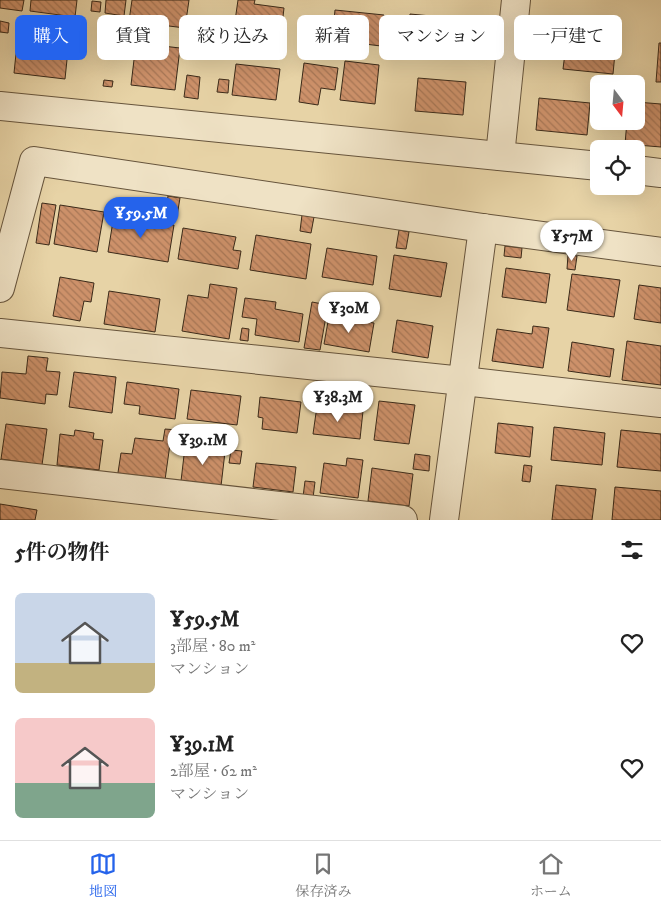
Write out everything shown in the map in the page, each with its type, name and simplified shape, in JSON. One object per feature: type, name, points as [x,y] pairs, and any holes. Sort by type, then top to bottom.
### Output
[{"type":"street","points":[[500,156],[516,0]]},
{"type":"street","points":[[0,106],[590,165]]},
{"type":"street","points":[[0,288],[34,161],[483,228],[661,252]]},
{"type":"street","points":[[645,171],[661,173]]},
{"type":"street","points":[[444,520],[483,228]]},
{"type":"street","points":[[0,333],[661,403]]},
{"type":"street","points":[[0,474],[403,520]]},
{"type":"building","points":[[0,0],[24,0],[22,11],[0,8]]},
{"type":"building","points":[[31,0],[77,0],[75,15],[30,11]]},
{"type":"building","points":[[106,0],[126,0],[124,15],[105,13]]},
{"type":"building","points":[[132,0],[189,0],[187,15],[179,15],[179,27],[169,26],[169,15],[130,15]]},
{"type":"building","points":[[238,0],[255,0],[254,4],[284,8],[283,15],[236,15]]},
{"type":"building","points":[[92,1],[101,2],[100,12],[91,11]]},
{"type":"building","points":[[335,10],[384,15],[379,15],[379,46],[369,45],[369,15],[334,15]]},
{"type":"building","points":[[0,21],[9,23],[8,33],[0,32]]},
{"type":"building","points":[[659,43],[661,43],[661,82],[656,82]]},
{"type":"building","points":[[169,47],[179,48],[175,90],[131,85],[134,60],[169,60]]},
{"type":"building","points":[[15,60],[67,60],[65,79],[14,73]]},
{"type":"building","points":[[564,60],[614,60],[613,74],[563,69]]},
{"type":"building","points":[[345,61],[379,65],[375,104],[340,100]]},
{"type":"building","points":[[304,63],[338,68],[335,90],[321,88],[318,105],[299,102]]},
{"type":"building","points":[[236,64],[280,69],[276,100],[232,95]]},
{"type":"building","points":[[187,75],[200,77],[198,99],[184,97]]},
{"type":"building","points":[[418,78],[466,82],[463,115],[415,111]]},
{"type":"building","points":[[219,79],[229,80],[228,93],[217,92]]},
{"type":"building","points":[[104,80],[113,81],[112,87],[103,86]]},
{"type":"building","points":[[539,98],[590,103],[587,135],[536,130]]},
{"type":"building","points":[[645,103],[661,104],[661,147],[645,146],[645,140],[625,140],[626,130],[645,130]]},
{"type":"building","points":[[168,196],[180,198],[177,216],[165,214]]},
{"type":"building","points":[[42,203],[56,205],[49,245],[36,243]]},
{"type":"building","points":[[60,205],[104,212],[97,252],[54,244]]},
{"type":"building","points":[[114,215],[174,225],[168,262],[108,252]]},
{"type":"building","points":[[302,215],[314,217],[311,233],[300,231]]},
{"type":"building","points":[[183,228],[236,237],[233,250],[241,251],[238,269],[178,259]]},
{"type":"building","points":[[399,230],[409,232],[406,249],[396,248]]},
{"type":"building","points":[[256,235],[311,244],[306,279],[250,270]]},
{"type":"building","points":[[505,246],[522,248],[521,258],[504,256]]},
{"type":"building","points":[[327,248],[377,256],[373,285],[322,277]]},
{"type":"building","points":[[394,255],[447,263],[441,297],[389,289]]},
{"type":"building","points":[[568,255],[577,256],[575,270],[567,269]]},
{"type":"building","points":[[506,268],[550,274],[546,303],[502,297]]},
{"type":"building","points":[[572,274],[620,280],[614,317],[567,310]]},
{"type":"building","points":[[60,277],[94,283],[91,302],[84,301],[80,321],[53,316]]},
{"type":"building","points":[[210,284],[237,288],[229,339],[182,331],[188,295],[208,298]]},
{"type":"building","points":[[639,285],[661,288],[661,323],[634,319]]},
{"type":"building","points":[[109,291],[160,299],[155,332],[104,324]]},
{"type":"building","points":[[245,298],[276,302],[275,309],[303,314],[299,342],[255,335],[257,319],[242,317]]},
{"type":"building","points":[[312,302],[328,305],[320,350],[304,348]]},
{"type":"building","points":[[329,316],[374,323],[369,352],[324,344]]},
{"type":"building","points":[[397,320],[433,326],[428,358],[392,352]]},
{"type":"building","points":[[533,326],[549,328],[543,368],[492,361],[497,329],[532,334]]},
{"type":"building","points":[[242,328],[249,329],[248,341],[240,340]]},
{"type":"building","points":[[627,341],[661,346],[661,385],[622,380]]},
{"type":"building","points":[[572,342],[614,349],[610,377],[568,371]]},
{"type":"building","points":[[28,356],[48,358],[46,371],[60,372],[57,395],[46,394],[45,404],[0,398],[2,372],[26,374]]},
{"type":"building","points":[[74,372],[116,377],[112,413],[69,407]]},
{"type":"building","points":[[127,382],[179,389],[175,419],[139,414],[140,406],[124,404]]},
{"type":"building","points":[[191,390],[241,396],[237,425],[187,419]]},
{"type":"building","points":[[260,397],[301,402],[297,433],[262,429],[263,418],[258,417]]},
{"type":"building","points":[[379,401],[415,405],[409,444],[374,440]]},
{"type":"building","points":[[317,406],[363,411],[360,439],[313,434]]},
{"type":"building","points":[[498,423],[533,427],[530,457],[495,453]]},
{"type":"building","points":[[6,424],[47,429],[42,465],[1,459]]},
{"type":"building","points":[[554,427],[605,433],[602,465],[551,460]]},
{"type":"building","points":[[165,429],[177,430],[175,444],[170,444],[165,480],[117,479],[121,453],[132,454],[135,438],[163,441]]},
{"type":"building","points":[[75,430],[94,433],[93,439],[103,440],[99,470],[57,465],[60,434],[74,436]]},
{"type":"building","points":[[621,430],[661,434],[661,471],[617,467]]},
{"type":"building","points":[[185,447],[225,452],[221,486],[181,481]]},
{"type":"building","points":[[231,450],[242,451],[240,464],[229,463]]},
{"type":"building","points":[[415,454],[430,456],[429,471],[413,469]]},
{"type":"building","points":[[347,458],[363,460],[358,498],[320,493],[324,463],[346,466]]},
{"type":"building","points":[[256,463],[296,467],[293,492],[253,487]]},
{"type":"building","points":[[524,465],[532,466],[530,482],[522,481]]},
{"type":"building","points":[[372,468],[413,474],[409,506],[368,501]]},
{"type":"building","points":[[305,481],[315,482],[313,498],[303,497]]},
{"type":"building","points":[[556,485],[596,489],[592,520],[552,520]]},
{"type":"building","points":[[615,487],[661,491],[661,520],[612,520]]},
{"type":"building","points":[[0,504],[37,510],[35,520],[0,520]]}]
